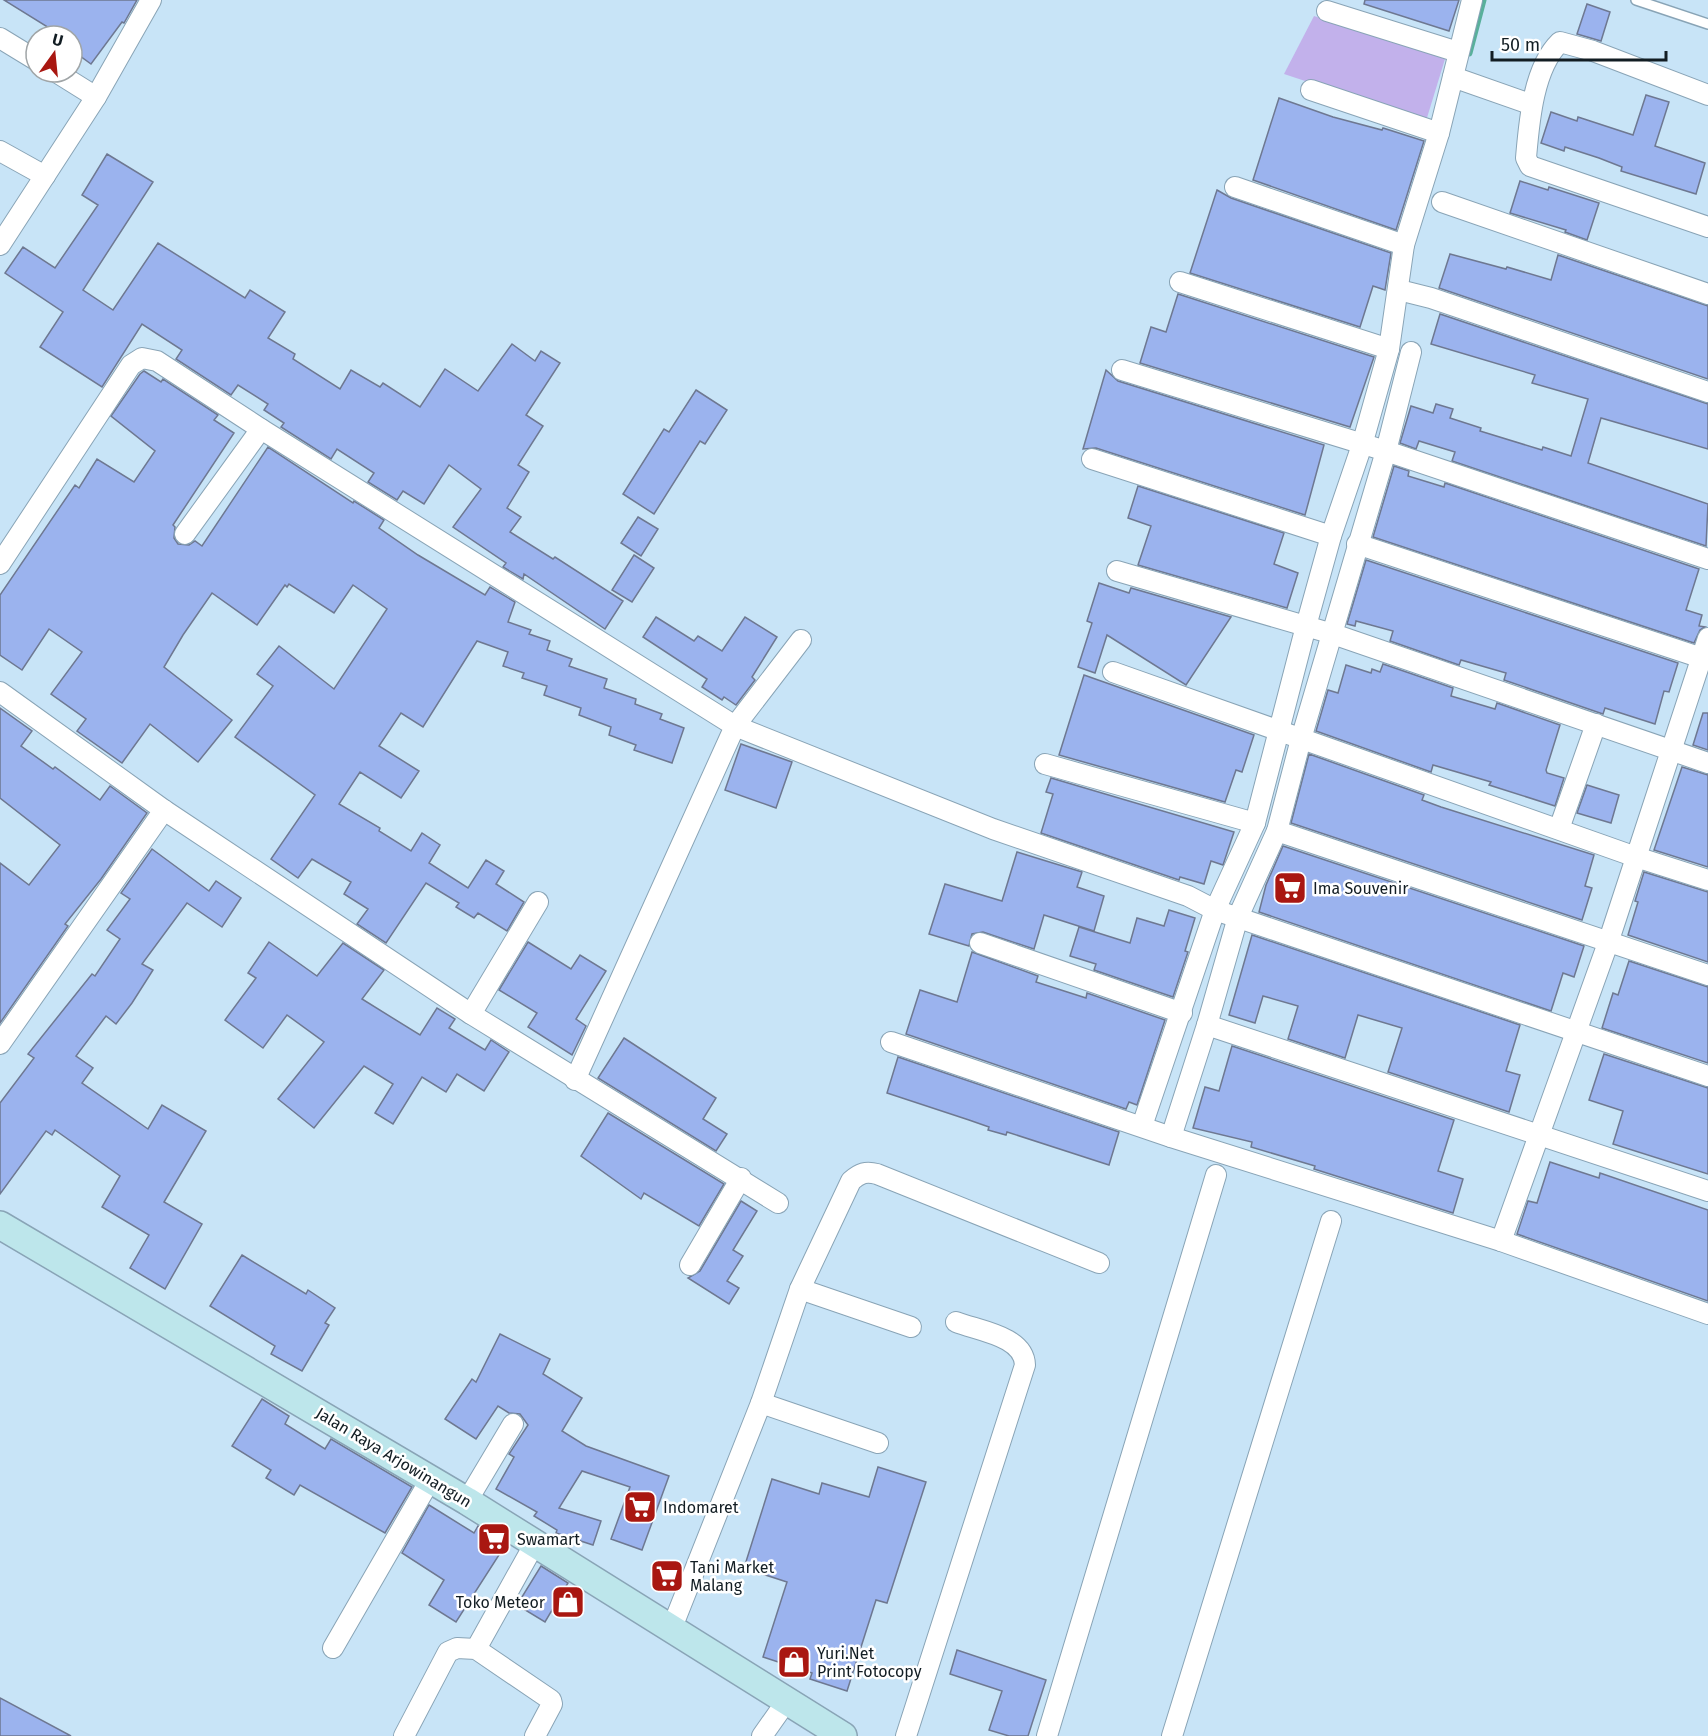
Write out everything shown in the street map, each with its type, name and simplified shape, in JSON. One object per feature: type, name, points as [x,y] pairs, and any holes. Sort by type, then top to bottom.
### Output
[{"type":"main road","name":"Jalan Raya Arjowinangun","points":[[0,1225],[466,1501],[843,1736]]},
{"type":"street","points":[[0,245],[96,98],[151,0]]},
{"type":"street","points":[[1142,1126],[1215,910],[1255,823],[1331,536],[1362,445],[1389,350],[1404,245],[1439,133],[1472,0]]},
{"type":"street","points":[[1327,11],[1458,52]]},
{"type":"street","points":[[0,38],[24,53]]},
{"type":"street","points":[[1707,222],[1530,166],[1526,158],[1530,104],[1552,49],[1560,42],[1593,51],[1708,95]]},
{"type":"street","points":[[1453,77],[1530,104]]},
{"type":"street","points":[[74,84],[96,98]]},
{"type":"street","points":[[1311,90],[1439,133]]},
{"type":"street","points":[[0,151],[45,176]]},
{"type":"street","points":[[1235,187],[1404,245]]},
{"type":"street","points":[[1442,202],[1708,294]]},
{"type":"street","points":[[1180,282],[1389,350]]},
{"type":"street","points":[[1399,290],[1431,298],[1708,392]]},
{"type":"street","points":[[1171,1137],[1207,1025],[1238,917],[1277,831],[1301,739],[1386,451],[1411,352]]},
{"type":"street","points":[[0,564],[131,365],[142,358],[157,361],[261,429],[735,726],[993,829],[1188,896],[1215,910],[1708,1076]]},
{"type":"street","points":[[1122,370],[1386,451],[1708,559]]},
{"type":"street","points":[[185,534],[261,429]]},
{"type":"street","points":[[1092,459],[1331,536]]},
{"type":"street","points":[[1357,544],[1705,659]]},
{"type":"street","points":[[1117,571],[1333,634],[1708,764]]},
{"type":"street","points":[[1501,1241],[1608,942],[1705,659],[1708,638]]},
{"type":"street","points":[[575,1080],[735,726],[801,640]]},
{"type":"street","points":[[1113,672],[1636,857],[1708,880]]},
{"type":"street","points":[[0,692],[164,810],[471,1014],[575,1080],[741,1178],[778,1203]]},
{"type":"street","points":[[1559,829],[1596,724]]},
{"type":"street","points":[[1045,764],[1255,823]]},
{"type":"street","points":[[0,1044],[164,810]]},
{"type":"street","points":[[1277,831],[1708,975]]},
{"type":"street","points":[[471,1014],[538,902]]},
{"type":"street","points":[[980,944],[1182,1013]]},
{"type":"street","points":[[1207,1025],[1708,1191]]},
{"type":"street","points":[[891,1042],[1171,1137],[1501,1241],[1708,1314]]},
{"type":"street","points":[[671,1630],[761,1402],[800,1289],[851,1181],[868,1171],[1099,1263]]},
{"type":"street","points":[[1047,1736],[1216,1175]]},
{"type":"street","points":[[690,1265],[741,1178]]},
{"type":"street","points":[[1172,1736],[1331,1221]]},
{"type":"street","points":[[800,1289],[911,1327]]},
{"type":"street","points":[[906,1736],[1025,1365],[1024,1354],[1017,1344],[956,1323]]},
{"type":"street","points":[[761,1402],[878,1443]]},
{"type":"street","points":[[466,1501],[513,1424]]},
{"type":"street","points":[[333,1648],[430,1480]]},
{"type":"street","points":[[476,1649],[535,1543]]},
{"type":"street","points":[[404,1736],[448,1652],[457,1648],[476,1649],[551,1700],[552,1704],[536,1736]]},
{"type":"street","points":[[762,1736],[786,1702]]},
{"type":"lane","points":[[1636,0],[1708,24]]},
{"type":"shaded area","points":[[1314,16],[1445,59],[1426,121],[1284,74]]},
{"type":"building","points":[[4,0],[137,0],[124,23],[122,22],[91,64],[84,59],[84,24],[43,24]]},
{"type":"building","points":[[1365,0],[1459,0],[1449,31],[1364,4]]},
{"type":"building","points":[[1587,4],[1610,12],[1601,41],[1577,34]]},
{"type":"building","points":[[1646,95],[1669,102],[1655,146],[1705,163],[1696,194],[1621,171],[1622,167],[1599,158],[1565,147],[1564,151],[1541,143],[1551,112],[1577,121],[1578,117],[1633,135]]},
{"type":"building","points":[[1279,98],[1333,117],[1382,130],[1383,128],[1424,141],[1396,230],[1253,180]]},
{"type":"building","points":[[107,154],[153,182],[83,290],[113,310],[158,243],[245,298],[250,290],[285,312],[268,338],[295,354],[293,359],[340,389],[351,370],[380,387],[383,383],[420,407],[445,369],[478,391],[512,344],[535,361],[541,351],[560,363],[526,415],[543,426],[518,465],[529,472],[507,508],[521,517],[510,532],[553,559],[555,557],[623,601],[605,629],[524,574],[523,579],[503,567],[506,563],[453,527],[481,489],[449,465],[424,504],[403,491],[397,500],[368,482],[374,473],[337,449],[331,459],[281,427],[284,423],[264,410],[268,404],[238,385],[231,395],[176,359],[182,350],[142,324],[102,387],[40,347],[63,312],[5,273],[23,247],[55,268],[98,205],[82,195]]},
{"type":"building","points":[[1520,181],[1548,190],[1549,187],[1599,203],[1587,240],[1565,232],[1566,230],[1510,213]]},
{"type":"building","points":[[1217,190],[1231,198],[1391,253],[1385,290],[1373,286],[1360,327],[1190,273]]},
{"type":"building","points":[[1450,254],[1551,280],[1558,255],[1708,306],[1708,379],[1439,288]]},
{"type":"building","points":[[1178,294],[1374,357],[1350,427],[1140,363],[1151,327],[1166,332]]},
{"type":"building","points":[[1440,314],[1708,404],[1708,449],[1601,418],[1588,463],[1708,504],[1706,546],[1452,461],[1455,452],[1419,441],[1416,449],[1400,443],[1411,406],[1433,413],[1436,404],[1453,409],[1450,418],[1481,428],[1480,431],[1542,450],[1543,447],[1571,456],[1588,399],[1532,383],[1535,375],[1431,344]]},
{"type":"building","points":[[1106,370],[1118,381],[1324,445],[1305,515],[1096,448],[1083,449]]},
{"type":"building","points":[[144,371],[161,382],[163,379],[218,415],[214,420],[234,433],[173,525],[175,527],[174,538],[178,544],[189,545],[195,541],[202,546],[268,447],[353,503],[354,501],[384,520],[379,528],[418,555],[485,595],[490,587],[515,602],[508,622],[531,630],[529,634],[550,641],[547,650],[572,659],[569,666],[607,679],[604,688],[636,699],[635,704],[662,714],[660,719],[684,728],[672,763],[634,750],[636,745],[609,735],[611,727],[579,715],[581,708],[544,695],[547,686],[522,678],[524,673],[503,666],[508,652],[477,641],[423,727],[401,713],[379,746],[419,771],[401,798],[360,772],[339,804],[380,828],[379,831],[411,851],[422,833],[440,845],[429,863],[468,888],[486,860],[504,871],[496,884],[524,902],[507,931],[478,913],[474,918],[456,907],[459,903],[426,883],[386,943],[357,924],[368,909],[344,894],[351,882],[312,859],[298,878],[271,859],[315,795],[235,737],[273,686],[257,674],[279,646],[334,689],[387,609],[353,585],[334,613],[289,584],[287,587],[285,585],[257,625],[212,593],[164,667],[232,720],[198,762],[150,724],[122,763],[77,731],[86,719],[51,694],[82,652],[49,629],[22,670],[0,655],[0,595],[75,485],[79,488],[97,459],[134,482],[155,451],[111,416]]},
{"type":"building","points":[[696,390],[727,410],[705,444],[700,441],[654,514],[623,494],[664,429],[669,432]]},
{"type":"building","points":[[1394,466],[1409,471],[1408,476],[1444,487],[1445,483],[1699,569],[1686,610],[1702,615],[1699,626],[1705,627],[1700,630],[1694,643],[1373,537]]},
{"type":"building","points":[[1138,486],[1284,533],[1274,564],[1298,573],[1287,608],[1138,565],[1151,526],[1128,518]]},
{"type":"building","points":[[638,517],[658,529],[641,556],[621,543]]},
{"type":"building","points":[[634,555],[654,568],[632,602],[612,590]]},
{"type":"building","points":[[1366,560],[1678,663],[1669,692],[1664,691],[1655,724],[1605,708],[1603,714],[1504,680],[1506,673],[1461,660],[1459,665],[1390,641],[1393,631],[1356,621],[1355,626],[1347,624]]},
{"type":"building","points":[[1099,583],[1129,593],[1131,588],[1231,617],[1186,685],[1107,635],[1095,673],[1078,667],[1092,623],[1087,621]]},
{"type":"building","points":[[656,617],[694,641],[698,636],[722,651],[745,617],[777,637],[752,677],[755,680],[736,705],[724,697],[722,700],[702,687],[707,679],[643,637]]},
{"type":"building","points":[[1383,664],[1453,688],[1451,696],[1495,709],[1497,703],[1560,725],[1546,770],[1547,773],[1564,778],[1555,806],[1489,785],[1491,782],[1433,765],[1431,772],[1316,731],[1328,690],[1338,693],[1346,665],[1371,673],[1372,669],[1380,672]]},
{"type":"building","points":[[1084,675],[1254,735],[1242,772],[1236,770],[1225,802],[1059,755]]},
{"type":"building","points":[[0,708],[32,731],[21,746],[53,769],[55,767],[100,800],[110,786],[147,813],[101,879],[65,924],[68,926],[0,1023],[0,863],[29,885],[60,845],[0,798]]},
{"type":"building","points":[[1703,713],[1708,713],[1708,750],[1693,745]]},
{"type":"building","points":[[741,744],[792,762],[776,808],[725,790]]},
{"type":"building","points":[[1309,754],[1424,795],[1422,800],[1441,807],[1594,855],[1585,886],[1592,888],[1582,920],[1291,823]]},
{"type":"building","points":[[1682,767],[1708,775],[1708,867],[1654,850]]},
{"type":"building","points":[[1051,778],[1234,832],[1223,865],[1211,861],[1204,884],[1180,877],[1179,880],[1041,833],[1053,794],[1046,792]]},
{"type":"building","points":[[1587,785],[1619,795],[1611,823],[1577,813]]},
{"type":"building","points":[[1283,846],[1584,946],[1574,977],[1563,973],[1551,1011],[1259,912],[1266,885]]},
{"type":"building","points":[[152,849],[209,891],[216,881],[241,898],[222,927],[187,903],[142,964],[153,970],[132,1003],[116,1024],[106,1016],[76,1056],[93,1068],[82,1083],[148,1129],[162,1105],[206,1131],[164,1202],[202,1224],[165,1289],[130,1268],[149,1235],[102,1207],[120,1176],[55,1130],[52,1135],[46,1131],[0,1194],[0,1103],[34,1058],[28,1054],[92,974],[95,976],[120,939],[107,930],[130,899],[121,893]]},
{"type":"building","points":[[1017,852],[1082,872],[1077,887],[1104,896],[1094,931],[1044,915],[1034,949],[983,932],[972,934],[969,946],[929,934],[945,884],[1002,901]]},
{"type":"building","points":[[1644,872],[1708,892],[1708,962],[1628,935]]},
{"type":"building","points":[[1169,910],[1195,918],[1185,951],[1188,952],[1173,997],[1094,970],[1096,964],[1070,956],[1079,927],[1130,943],[1137,918],[1164,926]]},
{"type":"building","points":[[1252,935],[1520,1025],[1506,1071],[1520,1075],[1509,1112],[1388,1072],[1402,1028],[1358,1015],[1345,1058],[1288,1039],[1298,1006],[1263,996],[1255,1023],[1229,1015]]},
{"type":"building","points":[[269,942],[317,976],[343,943],[384,970],[362,999],[420,1035],[437,1008],[455,1019],[449,1028],[485,1050],[491,1040],[509,1052],[484,1091],[457,1074],[446,1092],[422,1077],[393,1124],[375,1113],[393,1084],[364,1066],[314,1128],[278,1099],[324,1042],[287,1015],[263,1048],[225,1020],[256,978],[248,973]]},
{"type":"building","points":[[528,942],[571,969],[580,955],[606,971],[576,1019],[586,1026],[572,1055],[528,1027],[537,1013],[499,990]]},
{"type":"building","points":[[972,952],[1038,976],[1036,982],[1086,998],[1087,993],[1165,1020],[1137,1105],[1129,1102],[1126,1109],[906,1034],[920,990],[957,1002]]},
{"type":"building","points":[[1629,961],[1708,987],[1708,1063],[1602,1028],[1613,993],[1618,995]]},
{"type":"building","points":[[624,1038],[716,1098],[703,1119],[727,1134],[716,1151],[598,1078]]},
{"type":"building","points":[[1232,1046],[1454,1120],[1438,1171],[1463,1179],[1453,1213],[1314,1169],[1315,1166],[1251,1147],[1252,1142],[1193,1128],[1205,1087],[1219,1091]]},
{"type":"building","points":[[1604,1054],[1708,1088],[1708,1174],[1613,1144],[1623,1111],[1589,1100]]},
{"type":"building","points":[[898,1057],[1119,1132],[1109,1165],[1007,1132],[1006,1135],[988,1130],[989,1127],[887,1093]]},
{"type":"building","points":[[608,1113],[724,1184],[699,1226],[644,1193],[641,1199],[581,1156]]},
{"type":"building","points":[[1550,1162],[1599,1178],[1600,1173],[1708,1210],[1708,1301],[1517,1234],[1528,1201],[1537,1203]]},
{"type":"building","points":[[741,1201],[757,1211],[733,1250],[743,1256],[727,1281],[739,1288],[729,1304],[688,1278],[700,1271]]},
{"type":"building","points":[[242,1255],[306,1294],[308,1290],[335,1308],[325,1323],[329,1325],[302,1371],[271,1354],[275,1346],[210,1306]]},
{"type":"building","points":[[500,1334],[550,1359],[543,1374],[582,1398],[562,1431],[586,1446],[669,1476],[642,1550],[611,1539],[630,1487],[582,1471],[559,1508],[601,1521],[593,1545],[556,1533],[557,1530],[534,1516],[537,1512],[496,1489],[514,1457],[509,1454],[528,1425],[520,1414],[509,1413],[498,1406],[476,1439],[445,1419],[472,1379],[476,1382]]},
{"type":"building","points":[[262,1399],[289,1416],[285,1424],[325,1449],[331,1439],[412,1487],[385,1533],[300,1485],[294,1495],[266,1478],[271,1470],[232,1446]]},
{"type":"building","points":[[878,1467],[926,1482],[887,1603],[876,1600],[847,1691],[810,1679],[812,1673],[763,1657],[787,1582],[744,1568],[772,1479],[819,1494],[822,1483],[869,1497]]},
{"type":"building","points":[[429,1505],[474,1533],[478,1526],[506,1544],[456,1622],[429,1605],[444,1580],[402,1553]]},
{"type":"building","points":[[541,1566],[568,1583],[545,1622],[517,1605]]},
{"type":"building","points":[[957,1650],[1046,1680],[1028,1736],[1009,1736],[989,1730],[1002,1691],[950,1674]]},
{"type":"building","points":[[0,1698],[71,1736],[0,1736]]},
{"type":"waterway","points":[[1469,53],[1483,0]]},
{"type":"place","name":"Ima Souvenir","points":[[1290,888]]},
{"type":"place","name":"Indomaret","points":[[640,1507]]},
{"type":"place","name":"Swamart","points":[[494,1539]]},
{"type":"place","name":"Tani Market Malang","points":[[667,1576]]},
{"type":"place","name":"Toko Meteor","points":[[568,1602]]},
{"type":"place","name":"Yuri.Net Print Fotocopy","points":[[794,1662]]}]
